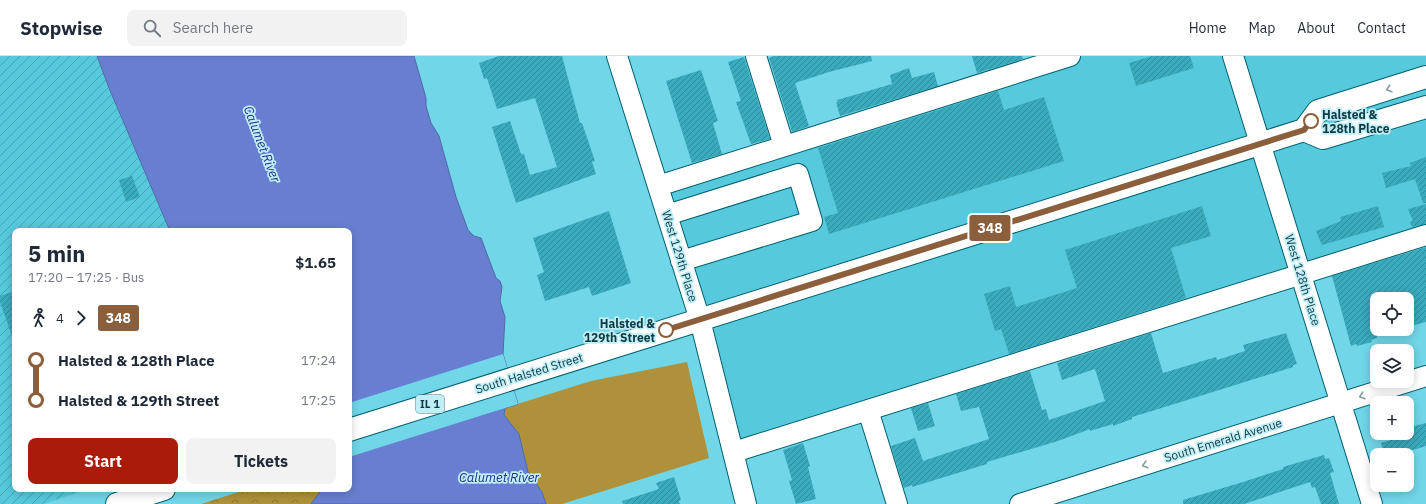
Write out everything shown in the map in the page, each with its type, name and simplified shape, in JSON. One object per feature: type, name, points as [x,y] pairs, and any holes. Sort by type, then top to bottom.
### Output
[{"type":"main road","points":[[1426,77],[1318,111],[1304,130],[1323,138],[1426,107]]},
{"type":"main road","name":"South Halsted Street","points":[[352,429],[1304,130]]},
{"type":"main road","points":[[117,504],[155,492]]},
{"type":"street","points":[[756,56],[784,146]]},
{"type":"street","points":[[658,186],[1070,56]]},
{"type":"street","name":"West 128th Place","points":[[1233,56],[1372,504]]},
{"type":"street","name":"West 129th Place","points":[[623,58],[658,186],[700,320],[746,504]]},
{"type":"street","points":[[667,215],[798,174],[812,221],[681,261]]},
{"type":"street","points":[[734,452],[1426,235]]},
{"type":"street","name":"South Emerald Avenue","points":[[1020,504],[1426,376]]},
{"type":"street","points":[[868,410],[897,504]]},
{"type":"shaded area","points":[[0,56],[97,56],[109,88],[169,228],[12,228],[12,492],[79,492],[44,504],[0,504]]},
{"type":"shaded area","points":[[1081,56],[1426,56],[1426,232],[735,450],[663,190]]},
{"type":"green space","points":[[687,362],[709,458],[562,504],[546,504],[542,492],[528,472],[519,434],[504,415],[505,408],[591,381]]},
{"type":"green space","points":[[239,492],[320,492],[311,504],[201,504]]},
{"type":"water","name":"Calumet River","points":[[97,56],[414,56],[426,98],[426,106],[431,123],[439,136],[456,197],[468,230],[474,236],[481,238],[496,278],[500,281],[502,287],[500,301],[505,317],[503,354],[518,404],[505,408],[504,415],[519,434],[528,472],[542,492],[546,504],[311,504],[320,492],[352,492],[352,228],[169,228],[109,88]]},
{"type":"pier","points":[[503,354],[518,404],[352,456],[352,402]]},
{"type":"building","points":[[499,56],[562,56],[580,123],[582,123],[595,161],[592,162],[596,174],[516,203],[492,127],[510,121],[521,154],[524,154],[530,175],[557,167],[535,98],[497,109],[487,78],[484,79],[479,63]]},
{"type":"building","points":[[774,56],[871,56],[872,61],[829,72],[795,83],[809,126],[792,132],[769,58]]},
{"type":"building","points":[[972,56],[1022,56],[1023,59],[977,73]]},
{"type":"building","points":[[1152,56],[1190,56],[1194,68],[1136,86],[1129,63]]},
{"type":"building","points":[[744,57],[770,139],[751,144],[736,102],[741,101],[728,62]]},
{"type":"building","points":[[909,68],[912,78],[934,72],[938,86],[840,116],[836,102],[838,102],[837,100],[892,84],[890,75]]},
{"type":"building","points":[[701,70],[718,121],[713,123],[722,154],[692,163],[666,81]]},
{"type":"building","points":[[998,91],[1004,110],[1044,97],[1064,161],[829,234],[824,217],[838,213],[818,148]]},
{"type":"building","points":[[1426,157],[1426,203],[1423,203],[1415,179],[1386,188],[1382,173],[1411,166],[1410,163]]},
{"type":"building","points":[[132,176],[140,197],[126,202],[119,180]]},
{"type":"building","points":[[1426,204],[1426,224],[1412,227],[1410,222],[1413,221],[1408,209]]},
{"type":"building","points":[[1202,206],[1211,236],[1171,248],[1186,298],[1009,354],[1001,329],[995,331],[984,294],[1010,286],[1016,307],[1077,288],[1065,250]]},
{"type":"building","points":[[1378,206],[1384,227],[1322,245],[1316,231],[1341,221],[1340,217]]},
{"type":"building","points":[[609,211],[631,283],[592,296],[589,287],[545,301],[537,275],[544,272],[533,238]]},
{"type":"building","points":[[1426,247],[1426,322],[1414,325],[1414,292],[1370,292],[1370,336],[1377,336],[1377,338],[1371,340],[1372,342],[1351,346],[1332,276]]},
{"type":"building","points":[[12,292],[12,336],[0,302],[0,296]]},
{"type":"building","points":[[1151,333],[1163,373],[1216,357],[1217,360],[1245,351],[1243,345],[1286,333],[1297,364],[1293,365],[1293,367],[1132,417],[1132,419],[1113,426],[1113,424],[1090,431],[1090,429],[1058,441],[987,462],[987,464],[912,487],[912,485],[904,488],[891,446],[915,438],[923,461],[989,439],[979,407],[961,411],[956,394],[1030,371],[1042,410],[1046,409],[1049,420],[1105,401],[1095,369],[1062,380],[1057,363]]},
{"type":"building","points":[[928,403],[935,426],[918,431],[911,408]]},
{"type":"building","points":[[1426,423],[1426,446],[1414,450],[1414,448],[1383,448],[1381,443],[1391,440],[1414,440],[1414,426]]},
{"type":"building","points":[[803,443],[810,466],[808,467],[816,499],[796,504],[789,481],[792,480],[783,450]]},
{"type":"building","points":[[1324,455],[1325,459],[1329,458],[1334,472],[1330,473],[1339,504],[1321,504],[1315,487],[1312,488],[1310,482],[1244,504],[1183,504],[1183,500]]},
{"type":"building","points":[[674,477],[681,500],[679,501],[680,504],[623,504],[622,501],[659,489],[656,483]]},
{"type":"bus line","name":"348","points":[[666,330],[1304,130],[1311,121]]},
{"type":"place","name":"Halsted & 128th Place","points":[[1311,121]]},
{"type":"place","name":"Halsted & 129th Street","points":[[666,330]]}]
